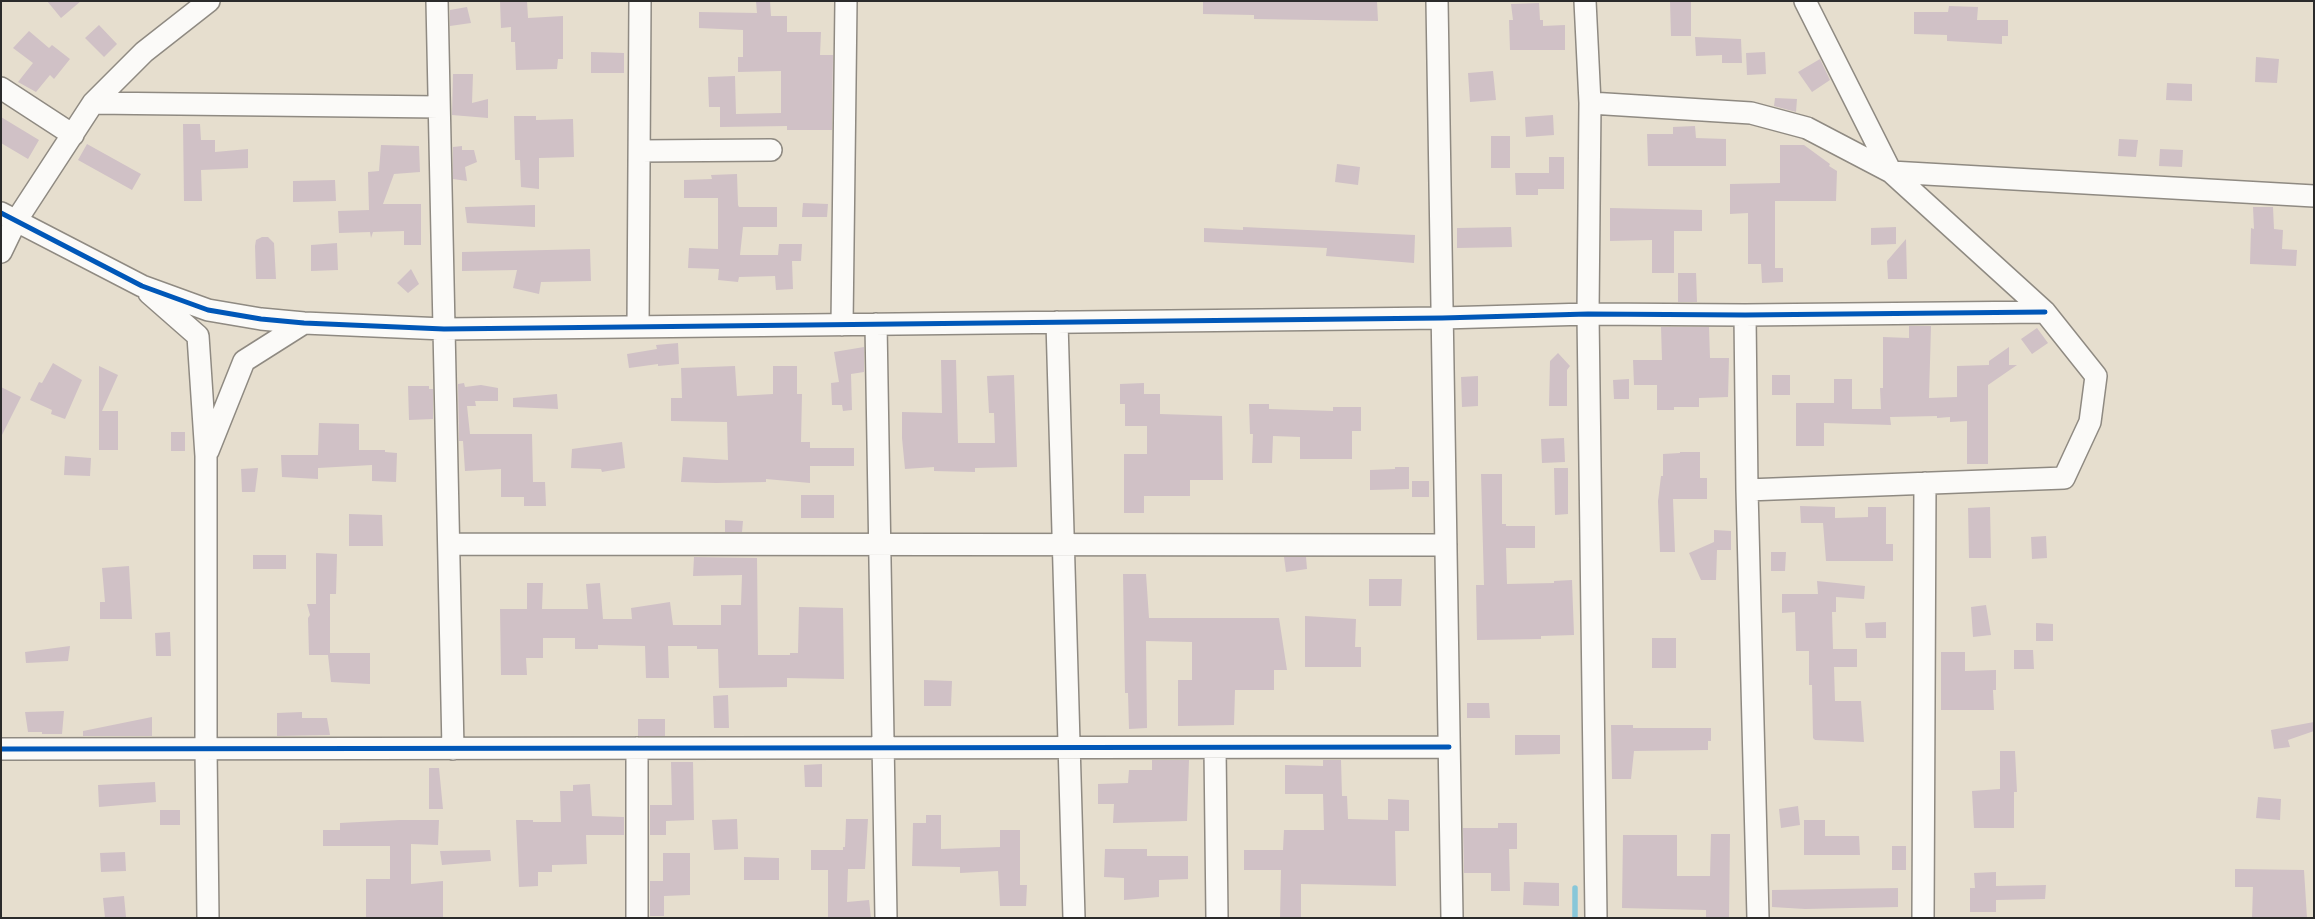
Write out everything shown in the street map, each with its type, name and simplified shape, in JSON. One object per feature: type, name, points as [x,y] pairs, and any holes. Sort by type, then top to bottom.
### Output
[{"type":"street","points":[[1,252],[9,217],[73,135],[93,103],[144,52],[208,1]]},
{"type":"street","points":[[437,1],[453,748]]},
{"type":"street","points":[[638,327],[640,1]]},
{"type":"street","points":[[842,325],[846,1]]},
{"type":"street","points":[[1437,1],[1452,918]]},
{"type":"street","points":[[1585,1],[1590,104],[1588,314],[1596,918]]},
{"type":"street","points":[[1805,1],[1891,172]]},
{"type":"street","points":[[1,88],[73,135]]},
{"type":"street","points":[[93,103],[439,107]]},
{"type":"street","points":[[1590,104],[1751,113],[1807,128],[1891,172],[2045,312],[2096,376],[2090,422],[2064,478],[1747,490]]},
{"type":"street","points":[[640,151],[771,150]]},
{"type":"street","points":[[1891,172],[2314,196]]},
{"type":"street","points":[[9,217],[142,286],[208,310],[261,319],[304,323],[444,329],[1442,318],[1588,314],[1745,315],[2045,312]]},
{"type":"street","points":[[142,286],[198,336],[206,456],[208,918]]},
{"type":"street","points":[[1745,315],[1747,490],[1758,918]]},
{"type":"street","points":[[1057,322],[1074,918]]},
{"type":"street","points":[[206,456],[244,361],[304,323]]},
{"type":"street","points":[[876,324],[886,918]]},
{"type":"street","points":[[1923,918],[1925,483]]},
{"type":"street","points":[[449,544],[1446,545]]},
{"type":"street","points":[[1,749],[1449,747]]},
{"type":"street","points":[[637,748],[637,918]]},
{"type":"street","points":[[1215,748],[1217,918]]},
{"type":"building","points":[[47,1],[81,1],[61,18]]},
{"type":"building","points":[[500,1],[527,1],[528,18],[563,16],[563,59],[558,59],[557,69],[516,70],[515,42],[511,42],[511,27],[501,28]]},
{"type":"building","points":[[756,1],[770,1],[771,16],[787,16],[787,32],[821,32],[820,55],[833,55],[832,130],[787,130],[787,126],[720,127],[720,107],[709,107],[708,77],[735,76],[736,114],[781,113],[781,71],[738,72],[738,57],[743,57],[743,30],[699,28],[699,12],[757,13]]},
{"type":"building","points":[[1203,1],[1377,1],[1378,21],[1254,19],[1254,15],[1203,14]]},
{"type":"building","points":[[1670,1],[1691,1],[1691,36],[1671,36]]},
{"type":"building","points":[[1539,3],[1540,20],[1543,20],[1543,26],[1565,25],[1565,50],[1510,50],[1509,20],[1513,20],[1511,4]]},
{"type":"building","points":[[1949,6],[1978,7],[1977,20],[2008,20],[2008,36],[2002,36],[2002,44],[1947,41],[1947,35],[1914,34],[1914,12],[1948,12]]},
{"type":"building","points":[[467,7],[471,23],[450,26],[450,10]]},
{"type":"building","points":[[99,25],[117,44],[104,57],[85,38]]},
{"type":"building","points":[[29,31],[49,48],[52,45],[70,59],[54,79],[50,75],[36,92],[18,82],[33,63],[13,48]]},
{"type":"building","points":[[1695,37],[1741,39],[1742,63],[1722,63],[1722,55],[1696,56]]},
{"type":"building","points":[[591,52],[624,53],[624,73],[591,73]]},
{"type":"building","points":[[1765,52],[1766,74],[1747,75],[1746,53]]},
{"type":"building","points":[[2256,57],[2279,59],[2277,83],[2255,82]]},
{"type":"building","points":[[1820,59],[1830,80],[1812,92],[1798,72]]},
{"type":"building","points":[[1493,71],[1496,100],[1470,102],[1468,73]]},
{"type":"building","points":[[453,74],[473,74],[472,103],[488,99],[488,118],[452,115]]},
{"type":"building","points":[[2167,83],[2192,84],[2192,101],[2166,100]]},
{"type":"building","points":[[1775,98],[1797,99],[1796,112],[1774,106]]},
{"type":"building","points":[[1553,115],[1554,135],[1526,137],[1525,117]]},
{"type":"building","points":[[514,116],[536,116],[536,120],[573,119],[574,157],[539,158],[539,189],[521,187],[520,160],[515,160]]},
{"type":"building","points":[[1,117],[39,140],[28,159],[1,143]]},
{"type":"building","points":[[183,124],[200,124],[201,140],[215,140],[215,152],[248,149],[248,168],[201,170],[202,201],[184,201]]},
{"type":"building","points":[[1695,126],[1696,138],[1726,139],[1726,166],[1648,166],[1647,134],[1673,134],[1673,127]]},
{"type":"building","points":[[1491,136],[1510,136],[1510,168],[1491,168]]},
{"type":"building","points":[[2119,139],[2138,140],[2136,157],[2118,156]]},
{"type":"building","points":[[87,144],[141,174],[132,190],[78,160]]},
{"type":"building","points":[[381,145],[419,146],[420,172],[394,174],[383,204],[421,204],[421,245],[404,245],[404,231],[373,232],[371,238],[370,232],[339,233],[338,211],[369,210],[368,172],[379,171]]},
{"type":"building","points":[[1780,145],[1804,145],[1837,171],[1836,201],[1775,201],[1775,268],[1783,268],[1783,282],[1762,283],[1761,264],[1748,264],[1748,213],[1730,214],[1730,184],[1780,183]]},
{"type":"building","points":[[462,146],[462,150],[474,150],[477,162],[465,167],[467,181],[453,179],[453,147]]},
{"type":"building","points":[[2160,149],[2183,150],[2182,167],[2159,166]]},
{"type":"building","points":[[1549,157],[1564,157],[1564,189],[1538,189],[1538,195],[1516,195],[1515,173],[1549,173]]},
{"type":"building","points":[[1337,164],[1360,167],[1358,185],[1335,182]]},
{"type":"building","points":[[737,174],[739,207],[777,207],[777,227],[743,227],[740,255],[778,255],[779,244],[802,244],[801,261],[792,261],[793,289],[776,290],[775,276],[739,277],[738,282],[718,280],[719,269],[688,268],[689,248],[718,249],[718,198],[684,198],[684,180],[712,179],[711,175]]},
{"type":"building","points":[[335,180],[336,201],[293,202],[293,181]]},
{"type":"building","points":[[803,203],[828,204],[827,217],[802,217]]},
{"type":"building","points":[[535,205],[535,227],[467,223],[465,207]]},
{"type":"building","points":[[2253,207],[2273,207],[2274,229],[2283,230],[2282,249],[2297,250],[2296,266],[2250,264],[2251,228],[2254,229]]},
{"type":"building","points":[[1610,208],[1702,210],[1702,231],[1674,231],[1674,273],[1652,273],[1652,240],[1610,241]]},
{"type":"building","points":[[1243,227],[1415,235],[1414,263],[1326,256],[1327,248],[1204,242],[1204,228],[1243,230]]},
{"type":"building","points":[[1511,227],[1512,247],[1457,248],[1457,228]]},
{"type":"building","points":[[1896,227],[1896,244],[1871,245],[1871,228]]},
{"type":"building","points":[[268,237],[274,243],[276,279],[256,279],[255,246],[256,240]]},
{"type":"building","points":[[1906,239],[1907,279],[1888,279],[1887,261]]},
{"type":"building","points":[[337,243],[338,270],[311,271],[311,245]]},
{"type":"building","points":[[590,249],[591,281],[541,282],[539,294],[513,288],[517,270],[462,271],[462,252]]},
{"type":"building","points":[[411,269],[419,284],[408,293],[397,283]]},
{"type":"building","points":[[1678,273],[1696,273],[1697,302],[1678,302]]},
{"type":"building","points":[[1909,326],[1931,326],[1929,398],[1957,397],[1957,366],[1989,365],[1989,361],[2009,347],[2009,365],[2017,365],[1988,385],[1988,464],[1967,464],[1967,421],[1950,422],[1950,417],[1890,417],[1891,425],[1824,423],[1824,446],[1796,446],[1796,403],[1834,403],[1834,379],[1852,379],[1852,409],[1881,409],[1880,388],[1883,388],[1883,337],[1909,338]]},
{"type":"building","points":[[1661,327],[1709,327],[1710,358],[1729,358],[1728,397],[1699,398],[1699,407],[1674,407],[1674,410],[1657,410],[1657,385],[1634,385],[1633,360],[1662,360]]},
{"type":"building","points":[[2037,328],[2048,343],[2032,354],[2021,339]]},
{"type":"building","points":[[678,343],[679,364],[658,366],[658,364],[629,368],[627,354],[657,349],[656,345]]},
{"type":"building","points":[[864,347],[864,372],[851,374],[852,410],[843,411],[842,405],[832,405],[831,383],[839,382],[834,352]]},
{"type":"building","points":[[1558,353],[1570,366],[1567,370],[1567,406],[1549,406],[1550,361]]},
{"type":"building","points":[[941,360],[956,360],[958,443],[995,443],[994,413],[989,413],[987,376],[1014,375],[1017,467],[975,468],[975,472],[934,471],[934,467],[905,469],[902,412],[942,413]]},
{"type":"building","points":[[53,363],[82,380],[65,419],[51,414],[52,410],[30,400],[39,382],[42,383]]},
{"type":"building","points":[[99,366],[118,375],[102,411],[118,411],[118,450],[99,450]]},
{"type":"building","points":[[735,366],[737,396],[773,394],[773,366],[797,366],[797,394],[802,394],[801,442],[810,442],[810,448],[854,448],[854,466],[810,466],[810,483],[766,479],[766,482],[681,482],[683,457],[728,460],[727,422],[671,421],[671,398],[682,398],[681,368]]},
{"type":"building","points":[[1772,375],[1790,375],[1790,395],[1772,395]]},
{"type":"building","points":[[1478,376],[1478,406],[1462,407],[1461,377]]},
{"type":"building","points":[[1629,379],[1629,399],[1614,399],[1613,380]]},
{"type":"building","points":[[464,383],[465,387],[481,385],[498,388],[498,401],[475,401],[476,406],[467,406],[470,434],[532,434],[533,482],[545,482],[546,506],[524,506],[524,497],[501,497],[501,469],[465,471],[463,441],[459,441],[458,384]]},
{"type":"building","points":[[1144,383],[1144,394],[1160,394],[1160,414],[1222,416],[1223,480],[1190,480],[1190,496],[1144,496],[1144,513],[1124,513],[1124,454],[1147,454],[1147,426],[1125,426],[1125,404],[1120,404],[1120,384]]},
{"type":"building","points":[[408,386],[429,386],[429,389],[433,389],[433,419],[409,420]]},
{"type":"building","points":[[1,387],[21,397],[1,437]]},
{"type":"building","points":[[557,394],[558,409],[513,407],[513,398]]},
{"type":"building","points":[[1249,404],[1269,404],[1269,409],[1333,411],[1333,407],[1361,407],[1361,431],[1352,431],[1352,459],[1300,459],[1300,437],[1273,436],[1272,463],[1252,463],[1253,434],[1250,434]]},
{"type":"building","points":[[319,423],[359,424],[359,450],[385,450],[385,452],[397,453],[396,482],[372,481],[372,465],[318,468],[318,479],[282,477],[281,455],[318,455]]},
{"type":"building","points":[[171,432],[185,432],[185,451],[171,451]]},
{"type":"building","points":[[1564,438],[1565,462],[1542,463],[1541,439]]},
{"type":"building","points":[[622,442],[625,468],[602,472],[601,469],[571,468],[572,449]]},
{"type":"building","points":[[1700,452],[1700,478],[1707,478],[1707,499],[1673,499],[1675,552],[1660,552],[1658,501],[1661,476],[1663,476],[1663,454]]},
{"type":"building","points":[[65,456],[91,458],[90,476],[64,475]]},
{"type":"building","points":[[1395,467],[1409,467],[1409,489],[1370,490],[1370,470],[1395,469]]},
{"type":"building","points":[[258,468],[255,492],[242,492],[241,469]]},
{"type":"building","points":[[1554,468],[1568,468],[1568,514],[1555,515]]},
{"type":"building","points":[[1481,474],[1502,474],[1502,524],[1506,524],[1506,526],[1535,526],[1535,548],[1506,548],[1507,584],[1554,583],[1554,581],[1572,580],[1574,635],[1541,636],[1541,639],[1477,640],[1476,585],[1484,585]]},
{"type":"building","points":[[1412,481],[1429,481],[1429,497],[1412,497]]},
{"type":"building","points":[[801,495],[834,495],[834,518],[801,518]]},
{"type":"building","points":[[1800,506],[1835,507],[1835,518],[1868,517],[1868,507],[1886,507],[1886,544],[1893,544],[1893,561],[1826,561],[1823,523],[1801,523]]},
{"type":"building","points":[[1990,507],[1991,558],[1969,558],[1968,508]]},
{"type":"building","points":[[349,514],[382,515],[383,546],[349,546]]},
{"type":"building","points":[[725,520],[743,521],[742,532],[725,532]]},
{"type":"building","points":[[1714,530],[1731,531],[1731,550],[1717,550],[1716,580],[1701,580],[1689,553],[1714,542]]},
{"type":"building","points":[[2046,536],[2047,558],[2032,559],[2031,537]]},
{"type":"building","points":[[1771,552],[1786,552],[1785,571],[1771,571]]},
{"type":"building","points":[[316,553],[337,554],[336,594],[330,594],[330,653],[370,653],[370,684],[331,682],[328,655],[309,655],[308,618],[310,615],[307,604],[316,604]]},
{"type":"building","points":[[253,555],[286,555],[286,569],[253,569]]},
{"type":"building","points":[[694,557],[757,558],[758,655],[790,655],[790,653],[798,653],[799,607],[843,608],[844,679],[787,678],[787,687],[719,688],[718,649],[697,649],[697,646],[668,646],[669,678],[646,678],[645,646],[598,645],[598,649],[575,649],[575,638],[543,638],[543,658],[526,658],[527,675],[501,675],[500,609],[527,609],[527,583],[543,583],[542,609],[588,609],[586,584],[600,583],[603,619],[632,619],[631,608],[670,602],[673,625],[721,625],[721,605],[741,605],[742,575],[693,576]]},
{"type":"building","points":[[1284,557],[1306,557],[1307,569],[1286,572]]},
{"type":"building","points":[[129,566],[132,619],[100,619],[100,602],[105,602],[102,568]]},
{"type":"building","points":[[1123,574],[1146,574],[1149,618],[1279,618],[1287,670],[1274,670],[1274,690],[1235,690],[1234,725],[1178,726],[1178,680],[1192,680],[1192,642],[1146,641],[1147,728],[1129,729],[1128,693],[1125,693]]},
{"type":"building","points":[[1369,579],[1402,579],[1401,606],[1369,606]]},
{"type":"building","points":[[1817,581],[1865,586],[1864,599],[1836,597],[1836,612],[1832,612],[1833,649],[1857,649],[1857,667],[1834,667],[1835,701],[1861,701],[1864,742],[1815,740],[1813,738],[1812,685],[1809,685],[1809,651],[1796,651],[1795,612],[1782,613],[1782,594],[1818,594]]},
{"type":"building","points":[[1986,605],[1991,635],[1973,637],[1971,607]]},
{"type":"building","points":[[1305,616],[1356,619],[1355,647],[1361,647],[1361,667],[1305,667]]},
{"type":"building","points":[[1886,622],[1886,638],[1866,638],[1865,623]]},
{"type":"building","points":[[2036,623],[2053,624],[2053,641],[2036,641]]},
{"type":"building","points":[[170,632],[171,656],[156,656],[155,633]]},
{"type":"building","points":[[1652,638],[1676,638],[1676,668],[1652,668]]},
{"type":"building","points":[[70,646],[68,661],[26,663],[25,652]]},
{"type":"building","points":[[2014,650],[2033,650],[2034,669],[2014,669]]},
{"type":"building","points":[[1941,652],[1965,652],[1965,671],[1996,670],[1996,690],[1993,690],[1994,710],[1941,710]]},
{"type":"building","points":[[924,680],[952,681],[951,706],[924,706]]},
{"type":"building","points":[[728,695],[729,728],[714,728],[713,696]]},
{"type":"building","points":[[1467,703],[1489,703],[1490,718],[1467,718]]},
{"type":"building","points":[[64,711],[62,734],[28,732],[25,712]]},
{"type":"building","points":[[302,712],[302,718],[327,718],[330,735],[277,736],[277,713]]},
{"type":"building","points":[[152,717],[152,736],[83,736],[83,731]]},
{"type":"building","points":[[638,719],[665,719],[665,736],[638,736]]},
{"type":"building","points":[[2314,722],[2314,731],[2288,740],[2290,747],[2274,749],[2271,730]]},
{"type":"building","points":[[1611,725],[1633,725],[1633,728],[1711,728],[1711,741],[1708,741],[1708,750],[1634,751],[1631,779],[1612,779]]},
{"type":"building","points":[[1515,735],[1560,735],[1560,754],[1515,755]]},
{"type":"building","points":[[2000,751],[2015,751],[2017,792],[2014,792],[2014,828],[1974,828],[1972,791],[2000,789]]},
{"type":"building","points":[[1152,760],[1189,760],[1187,821],[1113,823],[1114,804],[1098,804],[1098,784],[1128,783],[1129,770],[1152,770]]},
{"type":"building","points":[[1323,760],[1341,760],[1342,796],[1347,796],[1348,819],[1388,820],[1388,799],[1409,800],[1409,831],[1395,831],[1396,886],[1301,884],[1301,918],[1280,918],[1281,870],[1244,870],[1244,850],[1283,850],[1284,830],[1324,830],[1323,794],[1285,794],[1285,765],[1323,766]]},
{"type":"building","points":[[671,762],[693,762],[694,820],[666,821],[666,835],[650,835],[650,805],[672,805]]},
{"type":"building","points":[[822,764],[822,787],[805,787],[804,765]]},
{"type":"building","points":[[429,768],[439,768],[443,809],[429,809]]},
{"type":"building","points":[[155,782],[156,802],[99,807],[98,785]]},
{"type":"building","points":[[590,784],[592,816],[624,817],[624,835],[586,835],[587,864],[552,865],[552,872],[538,872],[538,886],[519,887],[516,820],[561,822],[560,791],[573,791],[573,785]]},
{"type":"building","points":[[2258,797],[2281,799],[2280,820],[2256,818]]},
{"type":"building","points":[[1798,806],[1800,825],[1781,828],[1779,809]]},
{"type":"building","points":[[160,810],[180,810],[180,825],[160,825]]},
{"type":"building","points":[[926,815],[941,815],[941,849],[1000,847],[1000,830],[1020,830],[1020,885],[1027,885],[1026,906],[1000,906],[998,871],[960,873],[960,867],[912,866],[913,823],[926,823]]},
{"type":"building","points":[[737,819],[738,849],[714,850],[712,820]]},
{"type":"building","points":[[846,819],[868,819],[865,869],[848,869],[847,902],[869,900],[871,918],[828,918],[828,870],[811,870],[811,850],[843,850],[843,847],[845,847]]},
{"type":"building","points":[[439,820],[438,845],[411,844],[411,884],[443,881],[443,918],[366,918],[366,879],[390,879],[390,846],[323,846],[323,830],[340,830],[340,823]]},
{"type":"building","points":[[1804,820],[1825,820],[1825,836],[1859,836],[1860,855],[1804,855]]},
{"type":"building","points":[[1498,823],[1517,823],[1517,849],[1509,849],[1510,891],[1491,891],[1491,873],[1464,873],[1463,828],[1498,828]]},
{"type":"building","points":[[1711,834],[1730,834],[1729,918],[1706,918],[1706,910],[1622,908],[1623,835],[1677,835],[1677,876],[1710,876]]},
{"type":"building","points":[[1892,846],[1906,846],[1906,870],[1892,870]]},
{"type":"building","points":[[1105,849],[1147,849],[1147,856],[1188,856],[1188,879],[1159,880],[1159,897],[1124,900],[1124,878],[1104,877]]},
{"type":"building","points":[[490,850],[491,861],[442,865],[440,851]]},
{"type":"building","points":[[125,852],[126,871],[101,872],[100,853]]},
{"type":"building","points":[[663,853],[690,853],[690,895],[664,896],[664,916],[650,916],[650,881],[663,881]]},
{"type":"building","points":[[744,857],[779,858],[779,880],[744,880]]},
{"type":"building","points":[[2235,869],[2304,870],[2307,918],[2252,918],[2253,887],[2235,887]]},
{"type":"building","points":[[1996,872],[1996,886],[2046,885],[2045,899],[1996,900],[1996,912],[1970,912],[1970,888],[1975,888],[1974,873]]},
{"type":"building","points":[[1524,882],[1559,883],[1559,906],[1523,905]]},
{"type":"building","points":[[1898,888],[1898,907],[1805,909],[1772,907],[1772,890]]},
{"type":"building","points":[[124,896],[126,917],[105,918],[103,898]]},
{"type":"waterway","points":[[1575,888],[1575,918]]},
{"type":"cycle path","points":[[1,213],[142,286],[208,310],[261,319],[304,323],[444,329],[1442,318],[1588,314],[1745,315],[2045,312]]},
{"type":"cycle path","points":[[1,749],[1449,747]]}]
